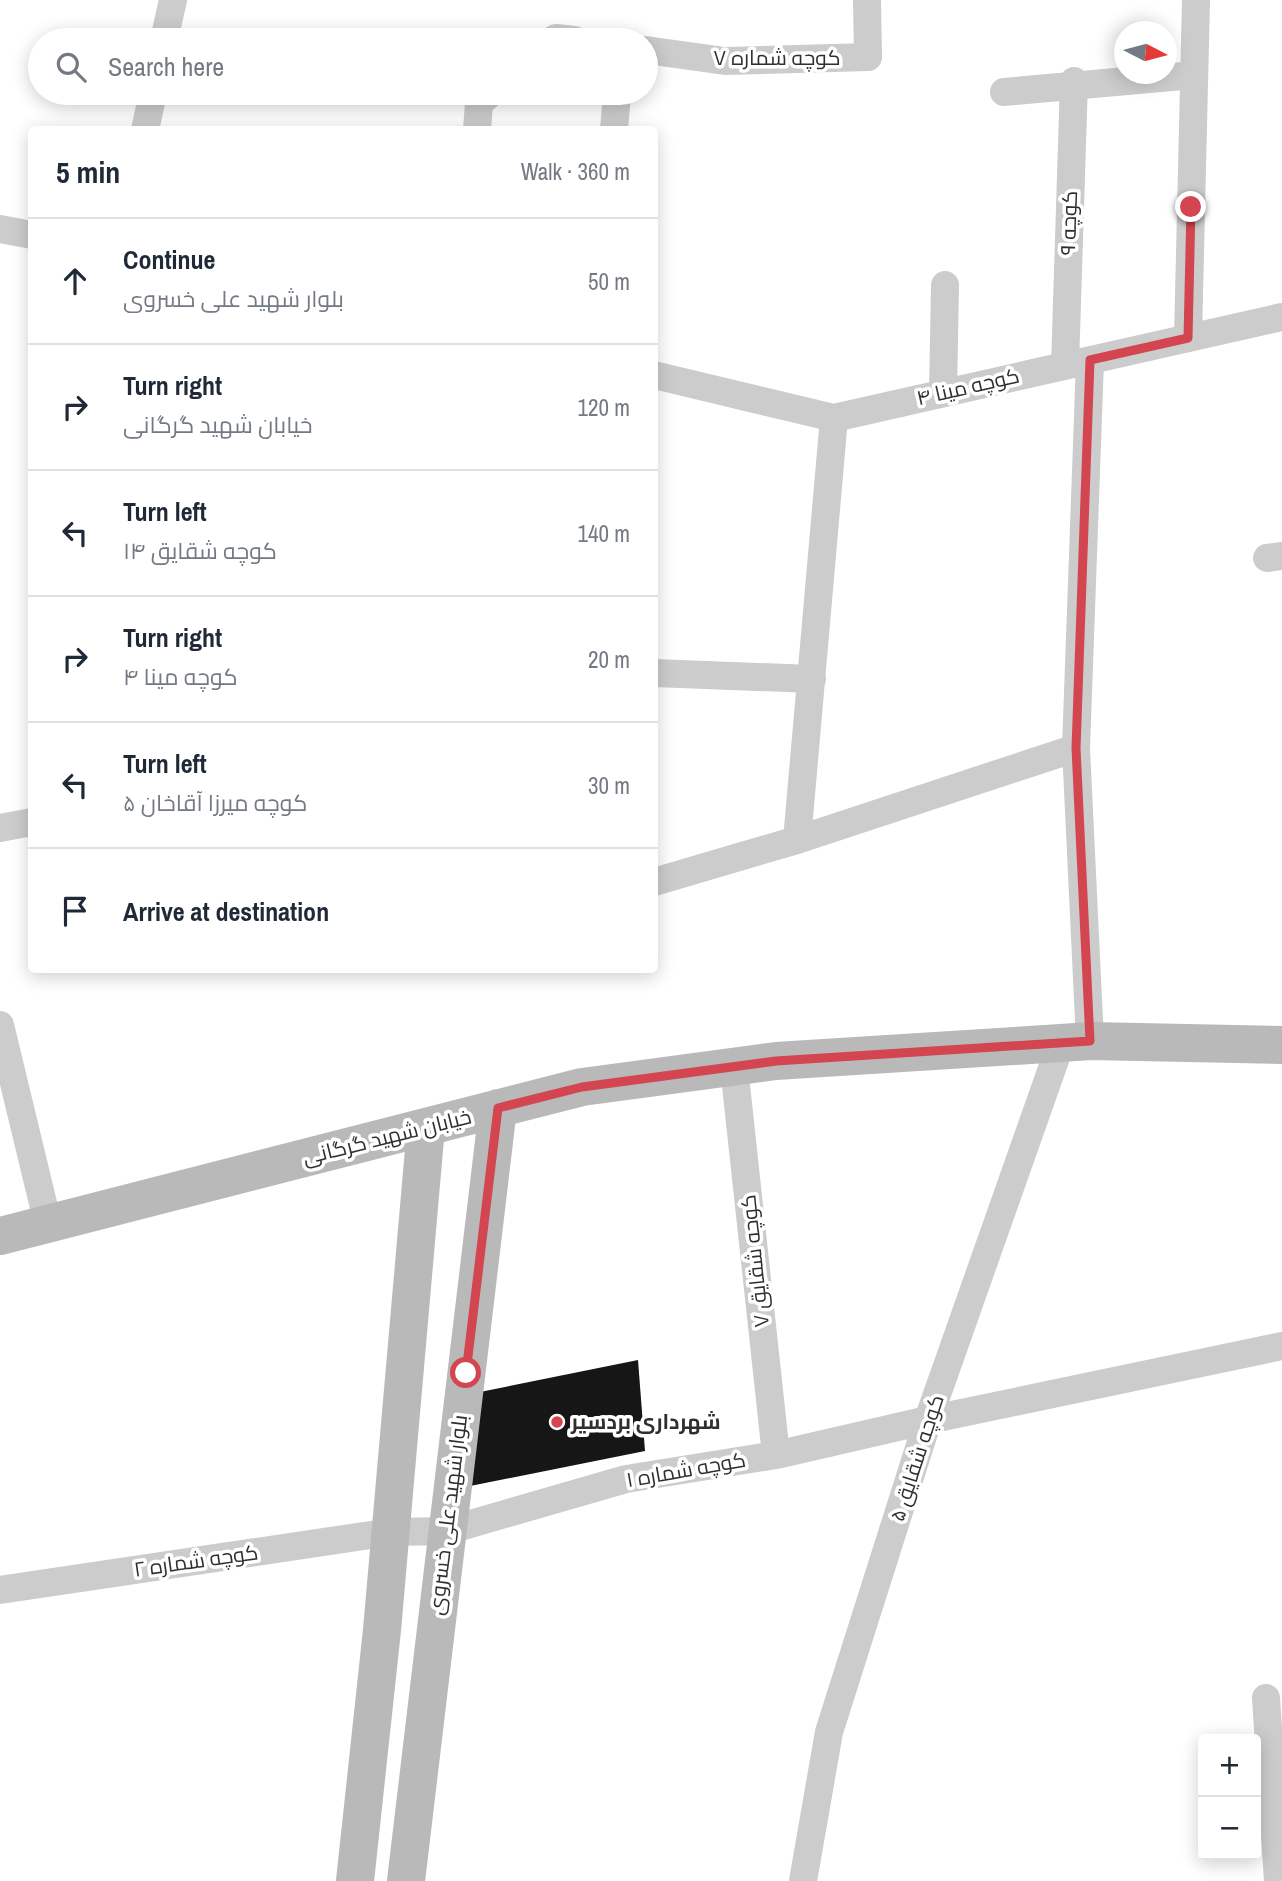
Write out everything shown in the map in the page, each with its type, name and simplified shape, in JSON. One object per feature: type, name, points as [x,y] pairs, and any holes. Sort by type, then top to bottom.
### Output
[{"type":"main road","name":"خیابان شهید گرگانی","points":[[0,1236],[582,1087],[776,1061],[1075,1042],[1282,1045]]},
{"type":"main road","name":"بلوار شهید علی خسروی","points":[[406,1881],[498,1108]]},
{"type":"main road","points":[[355,1881],[391,1532],[426,1127]]},
{"type":"street","points":[[167,28],[173,0]]},
{"type":"street","name":"کوچه شماره ۷","points":[[658,52],[725,61],[868,57],[867,0]]},
{"type":"street","points":[[1188,338],[1196,0]]},
{"type":"street","points":[[1004,92],[1074,83],[1194,75]]},
{"type":"street","name":"کوچه ۹","points":[[1074,83],[1077,363],[1075,1042]]},
{"type":"street","points":[[146,126],[150,105]]},
{"type":"street","points":[[477,126],[479,105]]},
{"type":"street","points":[[614,126],[616,105]]},
{"type":"street","points":[[0,229],[28,234]]},
{"type":"street","points":[[943,393],[945,285]]},
{"type":"street","name":"کوچه مینا ۴","points":[[658,376],[834,418],[1282,317]]},
{"type":"street","points":[[797,840],[834,418]]},
{"type":"street","points":[[658,673],[812,679]]},
{"type":"street","points":[[658,880],[797,840],[1076,748]]},
{"type":"street","points":[[0,828],[28,823]]},
{"type":"street","points":[[0,1025],[48,1224]]},
{"type":"street","name":"کوچه شقایق ۵","points":[[803,1881],[829,1732],[928,1420],[1075,1042]]},
{"type":"street","name":"کوچه شقایق ۷","points":[[734,1067],[776,1455]]},
{"type":"street","name":"کوچه شماره ۱","points":[[391,1532],[446,1531],[626,1479],[776,1455],[928,1420],[1282,1346]]},
{"type":"street","name":"کوچه شماره ۲","points":[[0,1590],[391,1532]]},
{"type":"street","points":[[1266,1698],[1278,1881]]},
{"type":"building","name":"شهرداری بردسیر","points":[[638,1360],[645,1451],[465,1487],[475,1393]]},
{"type":"place","name":"شهرداری بردسیر","points":[[557,1422]]},
{"type":"route","points":[[466,1373],[498,1108],[582,1087],[776,1061],[1090,1041],[1076,748],[1090,360],[1188,338],[1191,207]]}]
